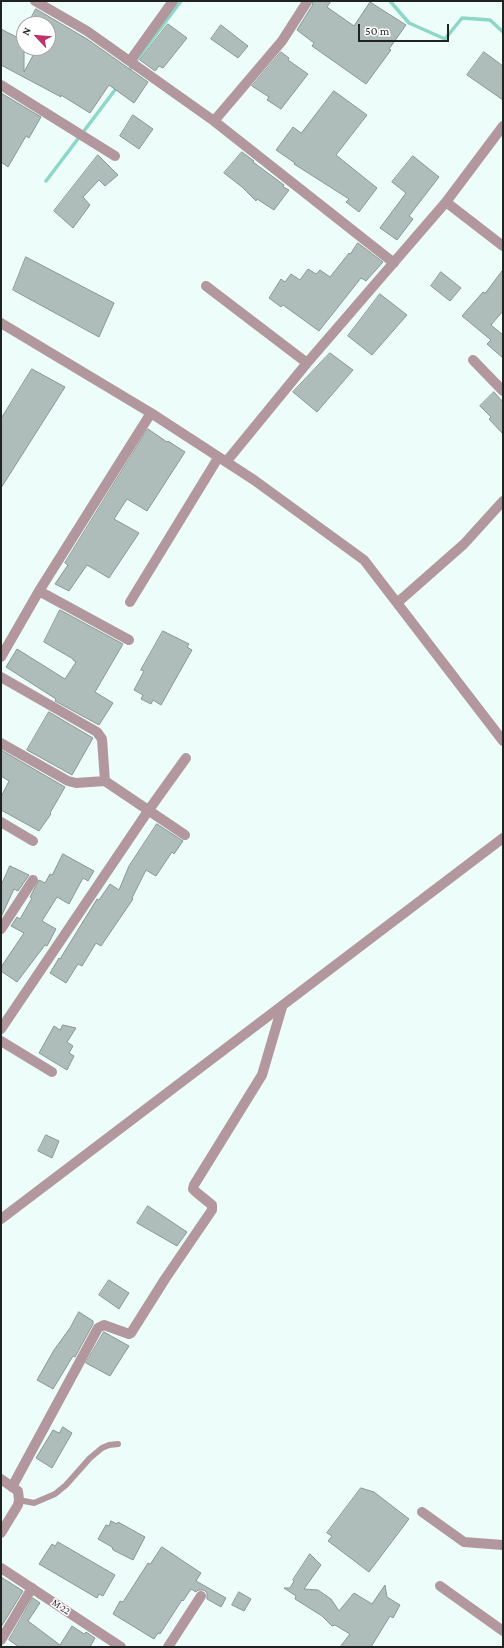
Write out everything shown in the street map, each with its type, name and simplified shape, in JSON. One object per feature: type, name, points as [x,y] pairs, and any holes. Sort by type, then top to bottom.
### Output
[{"type":"street","points":[[35,1],[87,31],[214,121],[394,263]]},
{"type":"street","points":[[130,61],[173,1]]},
{"type":"street","points":[[214,121],[282,41],[308,2]]},
{"type":"street","points":[[1,85],[115,156]]},
{"type":"street","points":[[130,602],[222,460],[308,363],[446,202],[503,126]]},
{"type":"street","points":[[446,202],[503,246]]},
{"type":"street","points":[[206,286],[308,363]]},
{"type":"street","points":[[1,323],[151,413],[254,480],[364,560],[503,741]]},
{"type":"street","points":[[473,360],[503,391]]},
{"type":"street","points":[[1,657],[39,591],[151,413]]},
{"type":"street","points":[[397,603],[464,544],[503,501]]},
{"type":"street","points":[[39,591],[129,640]]},
{"type":"street","points":[[1,677],[97,732],[102,739],[105,782]]},
{"type":"street","points":[[1,743],[68,781],[76,783],[105,782],[185,835]]},
{"type":"street","points":[[1,1029],[148,811],[186,758]]},
{"type":"street","points":[[1,822],[33,841]]},
{"type":"street","points":[[1,1219],[503,838]]},
{"type":"street","points":[[1,929],[33,880]]},
{"type":"street","points":[[12,1487],[98,1328],[104,1325],[129,1334],[131,1333],[165,1279],[212,1210],[212,1205],[193,1189],[194,1185],[262,1075],[282,1007]]},
{"type":"street","points":[[1,1041],[52,1072]]},
{"type":"street","points":[[1,1479],[18,1491],[20,1500],[1,1533]]},
{"type":"street","points":[[422,1512],[464,1542],[503,1545]]},
{"type":"street","name":"M 22","points":[[1,1568],[120,1647]]},
{"type":"street","points":[[440,1586],[503,1631]]},
{"type":"street","points":[[1,1640],[32,1588]]},
{"type":"street","points":[[168,1647],[201,1596]]},
{"type":"lane","points":[[20,1500],[34,1503],[55,1494],[90,1458],[102,1448],[109,1445],[118,1444]]},
{"type":"building","points":[[313,1],[331,1],[327,7],[354,26],[370,2],[406,25],[389,49],[391,50],[366,84],[312,46],[314,43],[297,30],[312,6]]},
{"type":"building","points":[[36,9],[48,16],[32,16]]},
{"type":"building","points":[[56,21],[87,39],[148,82],[134,103],[109,85],[90,113],[61,95],[61,97],[1,65],[1,29],[16,37],[16,56],[24,56],[24,72],[33,56],[56,56]]},
{"type":"building","points":[[168,24],[187,38],[163,68],[159,66],[155,71],[140,60]]},
{"type":"building","points":[[221,25],[248,46],[238,58],[211,39]]},
{"type":"building","points":[[281,52],[289,58],[288,60],[308,74],[281,109],[267,100],[269,97],[252,86]]},
{"type":"building","points":[[484,52],[503,66],[503,100],[467,75]]},
{"type":"building","points":[[334,91],[367,115],[336,155],[377,188],[359,212],[346,202],[349,199],[294,164],[295,163],[276,150],[293,127],[301,133]]},
{"type":"building","points":[[1,93],[41,117],[29,138],[26,136],[8,167],[1,162]]},
{"type":"building","points":[[133,115],[153,129],[139,149],[120,136]]},
{"type":"building","points":[[242,152],[284,185],[283,187],[289,190],[274,210],[257,199],[256,201],[242,187],[224,173]]},
{"type":"building","points":[[98,155],[118,175],[105,186],[99,180],[83,197],[90,205],[73,228],[54,211]]},
{"type":"building","points":[[413,156],[439,177],[409,216],[413,219],[397,240],[380,228],[406,193],[392,182]]},
{"type":"building","points":[[358,243],[383,262],[366,281],[361,278],[319,331],[283,305],[281,307],[269,298],[281,279],[285,282],[291,274],[300,280],[308,269],[316,274],[320,270],[330,277]]},
{"type":"building","points":[[26,257],[114,303],[99,337],[13,290]]},
{"type":"building","points":[[503,270],[503,311],[491,325],[503,335],[503,358],[487,344],[491,340],[462,316],[483,292],[485,293]]},
{"type":"building","points":[[441,272],[461,288],[450,301],[431,286]]},
{"type":"building","points":[[380,294],[407,315],[372,355],[348,336]]},
{"type":"building","points":[[330,353],[353,370],[317,412],[293,392]]},
{"type":"building","points":[[32,369],[65,387],[1,488],[1,419]]},
{"type":"building","points":[[494,392],[503,402],[503,434],[489,419],[491,417],[480,406]]},
{"type":"building","points":[[148,429],[185,452],[147,511],[127,499],[114,519],[139,533],[109,578],[87,565],[69,591],[55,584],[68,565],[65,563]]},
{"type":"building","points":[[60,610],[123,644],[95,692],[113,703],[99,725],[55,701],[56,699],[6,667],[17,649],[65,679],[76,662],[44,642]]},
{"type":"building","points":[[163,631],[189,644],[187,647],[192,650],[161,705],[153,700],[151,704],[141,699],[143,695],[134,690],[144,671],[141,670]]},
{"type":"building","points":[[49,712],[93,738],[72,775],[27,750]]},
{"type":"building","points":[[1,750],[65,787],[50,813],[51,814],[39,831],[1,810],[1,797],[9,781],[1,776]]},
{"type":"building","points":[[157,824],[183,841],[174,854],[172,852],[156,876],[146,870],[132,898],[133,899],[101,946],[96,943],[82,966],[78,964],[66,983],[50,973],[97,899],[99,900],[110,884],[119,890],[129,866]]},
{"type":"building","points":[[63,854],[94,871],[88,881],[83,878],[69,904],[57,897],[42,921],[56,929],[47,946],[45,945],[17,982],[1,971],[1,967],[24,933],[11,926],[17,917],[20,919],[32,898],[30,897],[39,880],[45,883],[50,874],[52,875]]},
{"type":"building","points":[[10,866],[29,875],[18,891],[14,889],[1,917],[1,886]]},
{"type":"building","points":[[63,1025],[76,1028],[67,1042],[73,1046],[69,1053],[74,1056],[67,1070],[39,1053],[54,1026],[60,1030]]},
{"type":"building","points":[[46,1135],[59,1141],[52,1158],[38,1151]]},
{"type":"building","points":[[148,1206],[187,1232],[177,1246],[137,1223]]},
{"type":"building","points":[[109,1280],[129,1293],[119,1309],[99,1295]]},
{"type":"building","points":[[79,1312],[93,1321],[93,1324],[75,1357],[73,1356],[53,1389],[37,1380],[54,1350],[70,1328]]},
{"type":"building","points":[[104,1332],[129,1346],[110,1376],[86,1363]]},
{"type":"building","points":[[63,1427],[72,1433],[52,1468],[36,1458],[53,1430],[59,1433]]},
{"type":"building","points":[[361,1488],[374,1492],[409,1519],[369,1572],[328,1541],[332,1536],[327,1533]]},
{"type":"building","points":[[111,1521],[117,1524],[118,1522],[145,1537],[133,1560],[113,1550],[112,1547],[98,1539],[106,1525],[109,1526]]},
{"type":"building","points":[[58,1542],[115,1575],[103,1596],[99,1594],[97,1598],[39,1564],[52,1544],[55,1546]]},
{"type":"building","points":[[162,1547],[201,1573],[196,1581],[226,1598],[221,1607],[207,1599],[207,1593],[204,1590],[198,1590],[196,1592],[191,1589],[160,1634],[158,1633],[154,1639],[113,1614],[120,1601],[123,1602],[148,1563],[150,1564]]},
{"type":"building","points":[[310,1554],[321,1565],[304,1589],[318,1590],[331,1599],[339,1611],[354,1593],[372,1604],[385,1585],[387,1597],[400,1605],[393,1618],[390,1616],[371,1647],[340,1647],[350,1634],[335,1625],[332,1626],[322,1616],[295,1599],[296,1596],[284,1588],[290,1588],[294,1581],[293,1580]]},
{"type":"building","points":[[1,1577],[23,1591],[1,1627]]},
{"type":"building","points":[[239,1592],[251,1599],[244,1611],[232,1605]]},
{"type":"building","points":[[33,1598],[40,1603],[28,1621],[60,1645],[72,1626],[84,1634],[86,1632],[95,1638],[90,1647],[19,1647],[9,1640]]},
{"type":"waterway","points":[[127,73],[181,1]]},
{"type":"waterway","points":[[390,1],[409,23],[445,39],[462,18],[490,20],[503,32]]},
{"type":"waterway","points":[[46,181],[118,86]]}]
